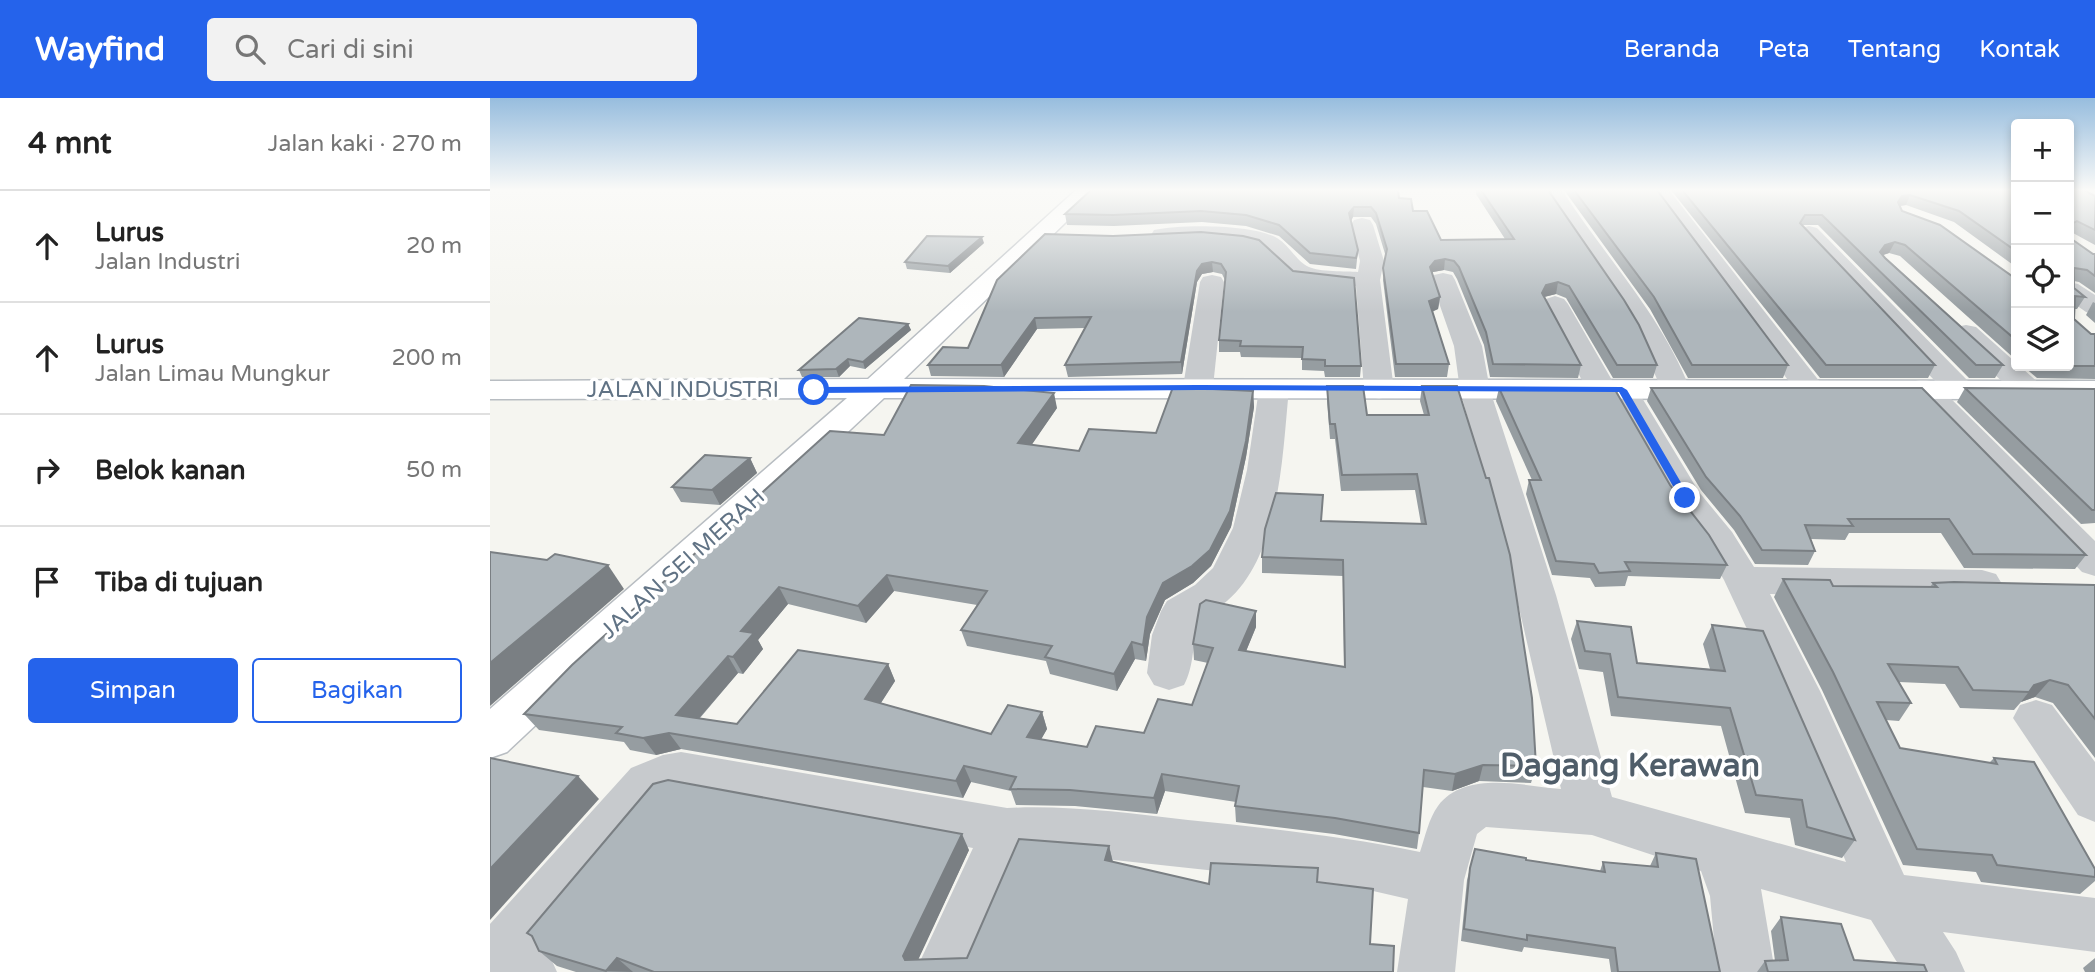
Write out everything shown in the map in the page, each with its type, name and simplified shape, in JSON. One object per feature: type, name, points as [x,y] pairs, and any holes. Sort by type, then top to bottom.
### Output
[{"type":"street","name":"JALAN SEI MERAH","points":[[490,738],[876,389],[1045,231]]},
{"type":"street","points":[[1364,231],[1372,261],[1368,280],[1379,390]]},
{"type":"street","points":[[1578,231],[1634,309],[1667,365],[1675,389]]},
{"type":"street","points":[[1690,231],[1809,388]]},
{"type":"street","points":[[1140,236],[1202,232],[1256,238],[1269,243],[1302,274],[1368,280]]},
{"type":"street","points":[[1809,233],[1960,390]]},
{"type":"street","points":[[1042,234],[1078,235]]},
{"type":"street","points":[[1443,280],[1468,346],[1475,390],[1536,595],[1592,813]]},
{"type":"street","points":[[1198,387],[1212,282]]},
{"type":"street","points":[[1555,304],[1685,498],[1719,541],[1743,580],[1798,691],[1888,899],[1936,972]]},
{"type":"street","points":[[1945,315],[2030,391]]},
{"type":"street","name":"JALAN INDUSTRI","points":[[490,390],[1198,387],[1379,390],[1923,387],[1960,390],[2095,390]]},
{"type":"street","points":[[1923,387],[2086,578]]},
{"type":"street","points":[[1169,673],[1173,635],[1181,611],[1210,594],[1240,555],[1251,526],[1264,469],[1274,388]]},
{"type":"street","points":[[1743,580],[2014,585]]},
{"type":"street","points":[[2036,718],[2095,800]]},
{"type":"street","points":[[505,964],[648,783],[663,776],[681,773],[1007,831],[1040,829],[1347,861],[1437,880]]},
{"type":"street","points":[[1426,972],[1437,880],[1456,821],[1478,805],[1592,813],[1720,853],[1888,899],[2095,925]]},
{"type":"street","points":[[944,972],[1007,831]]},
{"type":"street","points":[[1720,853],[1737,896],[1746,972]]},
{"type":"building","points":[[1285,231],[1353,231],[1358,250],[1356,258],[1310,253]]},
{"type":"building","points":[[1381,231],[1437,231],[1441,240],[1514,239],[1508,231],[1576,231],[1624,300],[1657,365],[1617,365],[1569,286],[1558,282],[1546,285],[1542,293],[1581,365],[1493,364],[1486,332],[1459,267],[1454,261],[1445,259],[1435,261],[1430,267],[1440,297],[1429,301],[1449,364],[1396,364],[1383,268],[1387,249]]},
{"type":"building","points":[[1604,231],[1688,231],[1788,365],[1692,365],[1654,297]]},
{"type":"building","points":[[1716,231],[1807,231],[1935,365],[1826,365]]},
{"type":"building","points":[[1838,231],[1948,231],[2011,275],[2011,336],[1905,245],[1895,242],[1885,245],[1880,252],[2003,365],[1976,365]]},
{"type":"building","points":[[1987,231],[2011,231],[2011,247]]},
{"type":"building","points":[[1201,232],[1259,240],[1293,271],[1354,278],[1361,366],[1325,366],[1325,360],[1302,359],[1303,347],[1240,346],[1241,341],[1219,340],[1226,272],[1221,264],[1212,262],[1202,264],[1197,271],[1181,362],[1065,365],[1091,317],[1035,318],[1001,365],[928,365],[943,347],[968,348],[997,280],[1045,234],[1113,236]]},
{"type":"building","points":[[927,236],[982,237],[948,266],[905,262]]},
{"type":"building","points":[[2074,241],[2095,254],[2095,276],[2087,270],[2074,268]]},
{"type":"building","points":[[2074,288],[2085,297],[2075,296],[2074,319]]},
{"type":"building","points":[[859,318],[908,324],[863,362],[848,359],[836,369],[799,370]]},
{"type":"building","points":[[2074,319],[2091,334],[2095,334],[2095,366],[2074,366]]},
{"type":"building","points":[[911,385],[984,386],[1054,393],[1018,443],[1079,451],[1089,429],[1156,433],[1173,387],[1253,391],[1246,441],[1230,511],[1210,550],[1192,566],[1163,583],[1147,617],[1143,645],[1132,642],[1114,674],[1045,657],[1052,646],[961,630],[987,591],[887,575],[858,606],[779,587],[741,631],[754,633],[733,657],[728,656],[676,715],[737,724],[798,650],[888,664],[865,699],[991,734],[1008,705],[1042,712],[1027,737],[1087,747],[1096,726],[1144,733],[1158,699],[1192,705],[1213,648],[1193,644],[1200,604],[1206,600],[1256,611],[1239,650],[1345,667],[1343,560],[1262,557],[1265,529],[1276,493],[1323,495],[1321,521],[1426,524],[1417,474],[1342,475],[1335,424],[1330,424],[1327,386],[1363,386],[1367,415],[1429,415],[1422,386],[1457,386],[1486,478],[1489,478],[1510,555],[1532,698],[1536,766],[1483,765],[1455,774],[1424,770],[1419,833],[1335,818],[1235,806],[1239,786],[1162,774],[1154,798],[1070,790],[1010,789],[1016,777],[964,766],[956,781],[669,733],[643,738],[616,733],[622,727],[524,714],[572,665],[830,431],[884,435]]},
{"type":"building","points":[[1499,388],[1614,388],[1670,485],[1709,535],[1727,565],[1625,562],[1630,571],[1599,573],[1594,564],[1556,561],[1529,480],[1541,480]]},
{"type":"building","points":[[1651,388],[1922,388],[2086,555],[1973,554],[1949,519],[1848,519],[1853,526],[1805,525],[1815,551],[1762,550],[1740,516],[1706,477]]},
{"type":"building","points":[[1965,388],[2095,389],[2095,510],[2092,510]]},
{"type":"building","points":[[705,455],[750,458],[712,490],[672,487]]},
{"type":"building","points":[[490,552],[547,560],[555,554],[608,565],[490,663]]},
{"type":"building","points":[[1783,579],[1830,580],[1833,586],[1937,587],[1933,583],[1954,582],[2095,585],[2095,719],[2068,685],[2050,680],[2034,685],[2029,692],[1973,690],[1958,667],[1888,664],[1911,703],[1877,702],[1900,748],[1997,764],[1994,758],[2034,762],[2095,869],[2095,877],[1997,865],[1992,855],[1917,849],[1833,672]]},
{"type":"building","points":[[1577,621],[1631,627],[1637,663],[1725,671],[1712,625],[1763,631],[1855,840],[1807,827],[1802,800],[1756,795],[1730,708],[1618,697],[1610,654],[1585,651]]},
{"type":"building","points":[[490,758],[578,776],[490,869]]},
{"type":"building","points":[[668,780],[962,834],[903,956],[905,960],[967,958],[1019,839],[1109,846],[1105,860],[1209,884],[1211,863],[1318,868],[1317,882],[1373,889],[1370,944],[1394,946],[1393,972],[654,972],[617,958],[606,971],[539,951],[532,936],[527,933],[653,784]]},
{"type":"building","points":[[1475,849],[1605,872],[1603,862],[1658,867],[1656,853],[1696,859],[1720,972],[1618,972],[1615,948],[1527,935],[1527,940],[1464,929],[1470,868]]},
{"type":"building","points":[[1781,917],[1841,924],[1854,960],[1924,965],[1927,972],[1768,972],[1765,961],[1788,960]]},
{"type":"district","name":"Dagang Kerawan","points":[[1630,766]]},
{"type":"route","points":[[814,390],[1198,387],[1622,390],[1685,498]]}]
